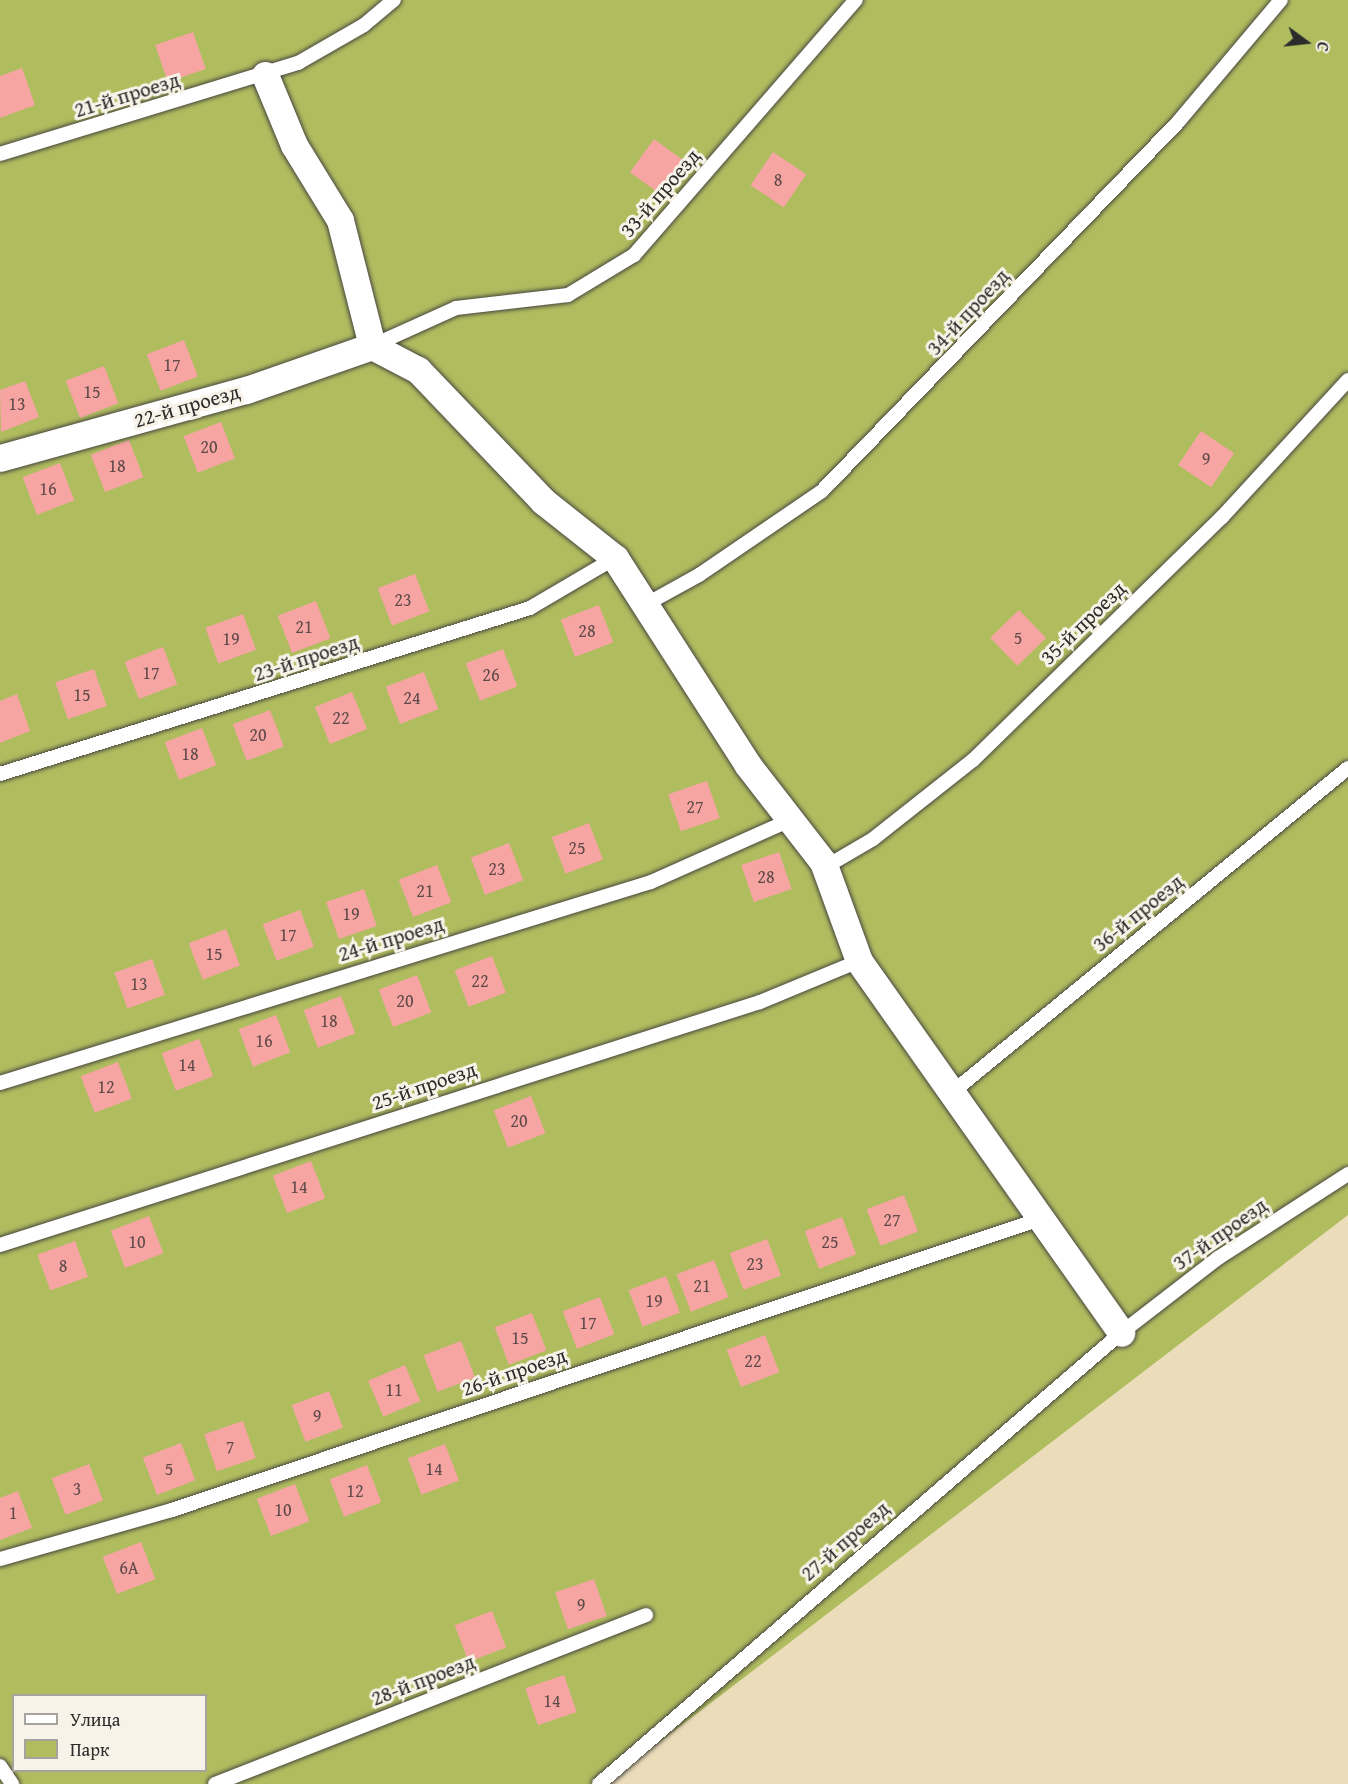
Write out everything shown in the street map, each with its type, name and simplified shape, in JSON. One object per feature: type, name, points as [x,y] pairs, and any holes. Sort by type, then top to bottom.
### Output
[{"type":"street","points":[[265,75],[294,145],[340,220],[372,346],[418,370],[543,501],[615,558],[644,597],[788,821],[823,862],[859,961],[955,1090],[1040,1219],[1121,1334]]},
{"type":"street","name":"22-й проезд","points":[[0,458],[246,390],[372,346]]},
{"type":"lane","name":"21-й проезд","points":[[0,154],[265,75],[298,63],[364,25],[394,0]]},
{"type":"lane","name":"33-й проезд","points":[[372,346],[456,308],[568,295],[634,255],[856,0]]},
{"type":"lane","name":"34-й проезд","points":[[644,597],[652,601],[699,575],[822,491],[1179,121],[1281,0]]},
{"type":"lane","name":"35-й проезд","points":[[823,862],[827,866],[873,839],[973,760],[1222,517],[1348,380]]},
{"type":"lane","name":"23-й проезд","points":[[0,774],[530,608],[615,558]]},
{"type":"lane","name":"36-й проезд","points":[[955,1090],[1348,768]]},
{"type":"lane","name":"24-й проезд","points":[[0,1083],[651,882],[788,821]]},
{"type":"lane","name":"25-й проезд","points":[[0,1245],[760,1002],[859,961]]},
{"type":"lane","name":"37-й проезд","points":[[1121,1334],[1218,1258],[1348,1174]]},
{"type":"lane","name":"26-й проезд","points":[[0,1559],[172,1510],[1040,1219]]},
{"type":"lane","name":"27-й проезд","points":[[599,1784],[1121,1334]]},
{"type":"lane","name":"28-й проезд","points":[[215,1784],[646,1615]]},
{"type":"lane","points":[[0,1766],[12,1784]]},
{"type":"green space","points":[[0,0],[1348,0],[1348,1215],[605,1784],[0,1784]]},
{"type":"building","points":[[193,32],[206,69],[168,82],[155,45]]},
{"type":"building","points":[[22,68],[35,105],[0,118],[0,76]]},
{"type":"building","points":[[654,139],[686,162],[661,195],[630,172]]},
{"type":"building","points":[[773,152],[806,174],[784,208],[751,185]]},
{"type":"building","points":[[184,340],[198,376],[161,391],[147,354]]},
{"type":"building","points":[[104,366],[118,403],[80,418],[66,381]]},
{"type":"building","points":[[25,381],[39,417],[1,432],[0,390]]},
{"type":"building","points":[[221,422],[235,458],[198,473],[184,436]]},
{"type":"building","points":[[1201,431],[1234,453],[1211,487],[1178,465]]},
{"type":"building","points":[[129,440],[143,477],[105,492],[91,455]]},
{"type":"building","points":[[60,463],[74,500],[37,515],[23,477]]},
{"type":"building","points":[[415,574],[429,611],[392,626],[378,588]]},
{"type":"building","points":[[316,601],[330,638],[292,653],[278,616]]},
{"type":"building","points":[[599,605],[613,642],[575,657],[561,620]]},
{"type":"building","points":[[1019,610],[1046,638],[1017,666],[990,638]]},
{"type":"building","points":[[243,614],[256,650],[218,663],[205,628]]},
{"type":"building","points":[[163,647],[177,684],[139,699],[125,662]]},
{"type":"building","points":[[503,649],[517,686],[480,701],[466,663]]},
{"type":"building","points":[[94,669],[107,706],[68,719],[55,682]]},
{"type":"building","points":[[424,672],[438,709],[400,724],[386,687]]},
{"type":"building","points":[[352,692],[367,729],[330,744],[315,707]]},
{"type":"building","points":[[17,694],[30,731],[0,743],[0,701]]},
{"type":"building","points":[[270,710],[284,746],[247,761],[233,724]]},
{"type":"building","points":[[202,728],[216,765],[179,780],[165,742]]},
{"type":"building","points":[[707,781],[720,818],[681,831],[668,794]]},
{"type":"building","points":[[589,823],[603,859],[566,874],[552,837]]},
{"type":"building","points":[[509,843],[523,880],[485,895],[471,858]]},
{"type":"building","points":[[779,852],[792,889],[754,902],[741,865]]},
{"type":"building","points":[[437,865],[451,902],[413,917],[399,880]]},
{"type":"building","points":[[364,889],[377,926],[339,939],[326,902]]},
{"type":"building","points":[[300,910],[314,946],[277,961],[263,924]]},
{"type":"building","points":[[226,929],[240,965],[203,980],[189,943]]},
{"type":"building","points":[[492,956],[506,992],[469,1007],[455,970]]},
{"type":"building","points":[[152,959],[165,995],[127,1008],[114,973]]},
{"type":"building","points":[[417,975],[431,1012],[393,1027],[379,990]]},
{"type":"building","points":[[341,996],[355,1033],[318,1048],[304,1010]]},
{"type":"building","points":[[276,1015],[290,1052],[253,1067],[239,1029]]},
{"type":"building","points":[[199,1039],[213,1076],[176,1091],[162,1053]]},
{"type":"building","points":[[118,1062],[132,1098],[95,1113],[81,1076]]},
{"type":"building","points":[[531,1096],[545,1133],[508,1148],[494,1110]]},
{"type":"building","points":[[311,1161],[325,1198],[287,1213],[273,1176]]},
{"type":"building","points":[[904,1195],[918,1231],[881,1246],[867,1209]]},
{"type":"building","points":[[149,1216],[163,1253],[125,1268],[111,1231]]},
{"type":"building","points":[[842,1217],[856,1254],[819,1269],[805,1231]]},
{"type":"building","points":[[767,1239],[781,1275],[744,1290],[730,1253]]},
{"type":"building","points":[[75,1241],[88,1277],[50,1290],[37,1255]]},
{"type":"building","points":[[714,1260],[728,1297],[691,1312],[677,1274]]},
{"type":"building","points":[[666,1276],[680,1312],[643,1327],[629,1290]]},
{"type":"building","points":[[600,1297],[614,1334],[577,1349],[563,1311]]},
{"type":"building","points":[[532,1313],[546,1350],[509,1365],[495,1327]]},
{"type":"building","points":[[765,1335],[779,1372],[741,1387],[727,1350]]},
{"type":"building","points":[[461,1341],[475,1377],[438,1392],[424,1355]]},
{"type":"building","points":[[405,1365],[420,1401],[383,1417],[368,1381]]},
{"type":"building","points":[[329,1391],[343,1427],[306,1442],[292,1405]]},
{"type":"building","points":[[243,1421],[256,1458],[217,1471],[204,1434]]},
{"type":"building","points":[[181,1443],[195,1480],[157,1495],[143,1458]]},
{"type":"building","points":[[445,1444],[459,1480],[422,1495],[408,1458]]},
{"type":"building","points":[[89,1464],[103,1500],[66,1515],[52,1478]]},
{"type":"building","points":[[367,1465],[381,1502],[344,1517],[330,1479]]},
{"type":"building","points":[[295,1484],[309,1521],[271,1536],[257,1499]]},
{"type":"building","points":[[18,1491],[32,1528],[0,1540],[0,1498]]},
{"type":"building","points":[[141,1542],[155,1579],[117,1594],[103,1557]]},
{"type":"building","points":[[594,1579],[607,1616],[568,1629],[555,1592]]},
{"type":"building","points":[[492,1611],[506,1647],[469,1662],[455,1625]]},
{"type":"building","points":[[564,1675],[577,1712],[538,1725],[525,1688]]}]
